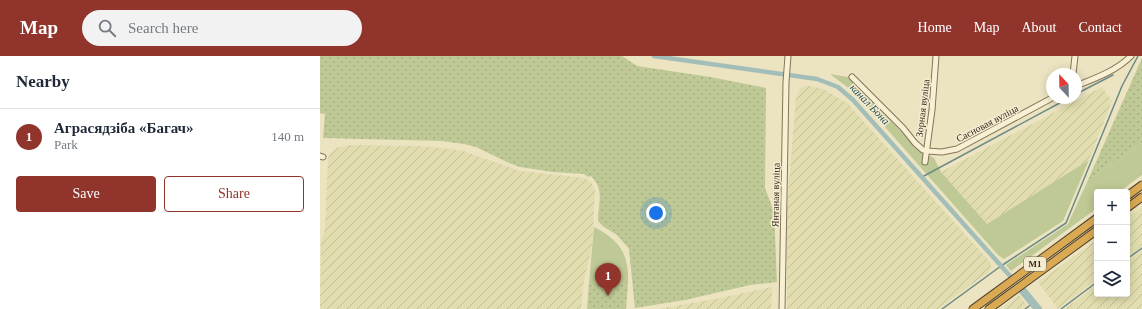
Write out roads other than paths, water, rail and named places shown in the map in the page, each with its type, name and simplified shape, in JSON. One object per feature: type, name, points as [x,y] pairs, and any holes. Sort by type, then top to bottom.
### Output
[{"type":"highway","points":[[1130,194],[1142,185]]},
{"type":"highway","points":[[1130,206],[1142,197]]},
{"type":"highway","name":"М1","points":[[973,309],[1094,220]]},
{"type":"highway","name":"М1","points":[[989,309],[1094,232]]},
{"type":"street","name":"Янтаная вуліца","points":[[782,309],[786,82],[788,56]]},
{"type":"street","name":"Зорная вуліца","points":[[925,162],[932,110],[936,56]]},
{"type":"street","points":[[1074,68],[1075,56]]},
{"type":"street","points":[[1082,83],[1109,72],[1123,64],[1131,56]]},
{"type":"street","points":[[852,77],[915,142],[926,151]]},
{"type":"street","name":"Сасновая вуліца","points":[[926,151],[942,152],[956,149],[1046,101]]},
{"type":"waterway","name":"канал Бона","points":[[654,56],[817,79],[838,87],[853,100],[1011,277]]},
{"type":"waterway","points":[[942,309],[1001,266],[1066,223],[1122,86],[1138,56]]},
{"type":"waterway","points":[[1082,91],[1113,75]]},
{"type":"waterway","points":[[922,177],[1058,104]]},
{"type":"waterway","points":[[1130,257],[1142,248]]},
{"type":"waterway","points":[[1061,309],[1094,284]]},
{"type":"waterway","name":"канал Бона","points":[[1023,291],[1038,309]]},
{"type":"waterway","points":[[1025,309],[1033,303]]},
{"type":"place","name":"Аграсядзіба «Багач»","points":[[608,296]]}]
